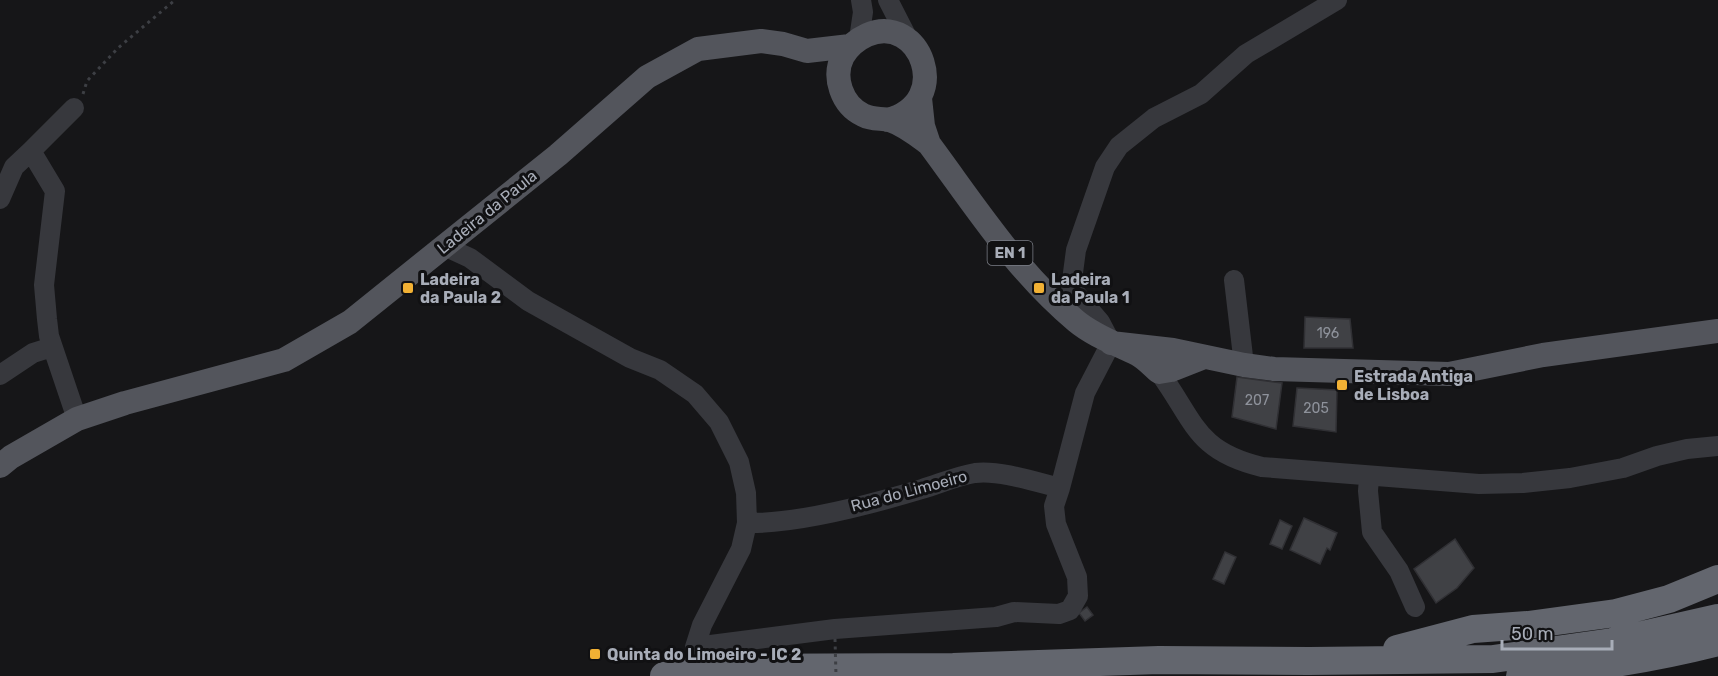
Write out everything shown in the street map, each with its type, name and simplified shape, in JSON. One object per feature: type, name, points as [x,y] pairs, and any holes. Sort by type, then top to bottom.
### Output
[{"type":"highway","points":[[1309,661],[1414,645],[1473,628],[1528,625],[1616,613],[1669,599],[1718,579]]},
{"type":"highway","points":[[1520,676],[1614,653],[1718,618]]},
{"type":"highway","points":[[664,676],[701,658],[953,667],[1159,660],[1309,661],[1675,653],[1718,642]]},
{"type":"main road","points":[[807,51],[855,42],[871,33],[885,32],[909,41],[924,62],[926,74],[925,87],[920,98],[907,113],[888,120],[875,119],[852,108],[844,98],[839,72],[842,58],[855,42]]},
{"type":"main road","name":"Ladeira da Paula","points":[[0,466],[11,457],[77,419],[126,403],[284,360],[350,322],[558,155],[646,77],[698,49],[761,41],[807,51]]},
{"type":"main road","points":[[807,51],[821,62],[840,86]]},
{"type":"main road","name":"EN 1","points":[[920,98],[923,126],[929,144]]},
{"type":"main road","name":"EN 1","points":[[888,120],[914,132],[929,144],[997,237],[1039,288],[1079,323],[1111,343],[1140,355],[1159,372],[1172,370],[1200,359]]},
{"type":"main road","name":"EN 1","points":[[1111,343],[1173,350],[1200,359],[1274,369],[1449,374],[1543,355],[1718,331]]},
{"type":"street","points":[[855,42],[863,12],[861,0]]},
{"type":"street","points":[[888,0],[909,41]]},
{"type":"street","points":[[444,246],[470,258],[528,301],[630,358],[660,370],[694,394],[719,422],[739,462],[746,493],[747,523],[741,549],[702,625],[701,658],[835,634],[1014,612],[1059,614],[1070,610],[1078,596],[1077,577],[1056,524],[1054,506],[1085,393],[1111,343],[1100,322],[1071,288],[1076,250],[1105,167],[1119,146],[1154,117],[1201,94],[1246,54],[1338,0]]},
{"type":"street","points":[[0,198],[14,167],[74,108]]},
{"type":"street","points":[[31,151],[55,191],[44,285],[47,319],[52,347],[77,419]]},
{"type":"street","points":[[1234,280],[1244,365]]},
{"type":"street","points":[[0,375],[33,353],[52,347]]},
{"type":"street","points":[[1173,350],[1161,362],[1159,372],[1192,424],[1213,448],[1238,461],[1262,468],[1479,484],[1523,483],[1570,478],[1623,468],[1657,456],[1687,449],[1718,446]]},
{"type":"street","points":[[1176,399],[1184,381],[1200,359]]},
{"type":"street","name":"Rua do Limoeiro","points":[[747,523],[764,523],[824,513],[975,473],[997,474],[1060,488]]},
{"type":"street","points":[[1369,477],[1372,532],[1399,571],[1415,607]]},
{"type":"path","points":[[74,108],[81,98],[87,81],[118,48],[176,0]]},
{"type":"path","points":[[835,634],[836,676]]},
{"type":"building","points":[[1305,317],[1350,319],[1353,348],[1304,348]]},
{"type":"building","points":[[1237,377],[1282,383],[1276,429],[1232,417]]},
{"type":"building","points":[[1297,388],[1337,390],[1336,432],[1293,426]]},
{"type":"building","points":[[1304,518],[1337,533],[1330,550],[1327,548],[1320,564],[1290,550]]},
{"type":"building","points":[[1280,520],[1292,526],[1282,549],[1270,544]]},
{"type":"building","points":[[1455,539],[1474,568],[1457,588],[1436,603],[1414,569]]},
{"type":"building","points":[[1225,552],[1236,557],[1224,584],[1213,579]]},
{"type":"building","points":[[1087,607],[1093,615],[1085,621],[1079,613]]},
{"type":"place","name":"Ladeira da Paula 2","points":[[408,288]]},
{"type":"place","name":"Ladeira da Paula 1","points":[[1039,288]]},
{"type":"place","name":"Estrada Antiga de Lisboa","points":[[1342,385]]},
{"type":"place","name":"Quinta do Limoeiro - IC 2","points":[[595,654]]}]
